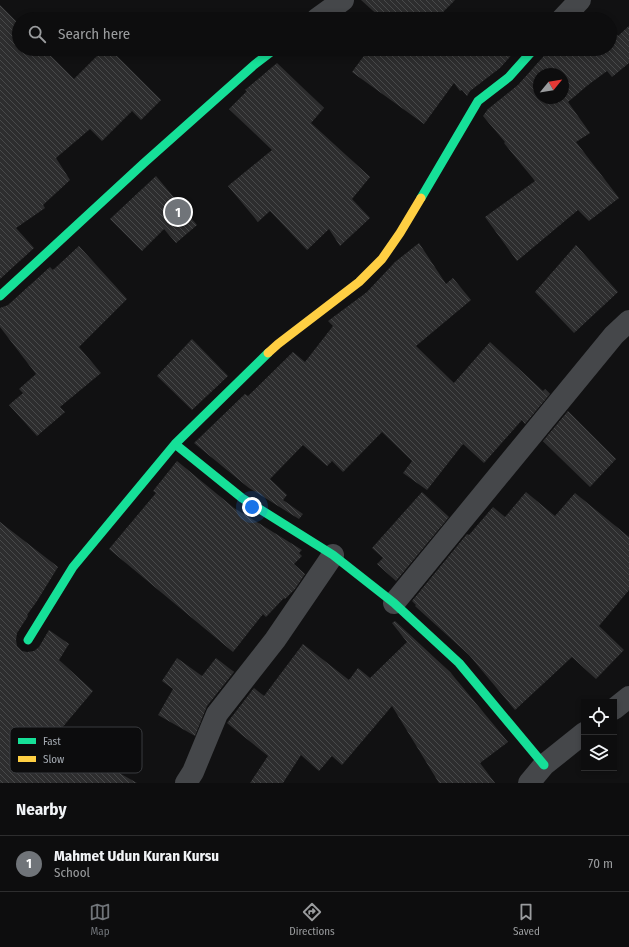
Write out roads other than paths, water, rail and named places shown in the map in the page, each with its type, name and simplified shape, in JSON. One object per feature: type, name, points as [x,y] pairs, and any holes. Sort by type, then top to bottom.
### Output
[{"type":"street","points":[[327,12],[343,0]]},
{"type":"street","points":[[569,12],[580,0]]},
{"type":"street","points":[[0,296],[144,163],[242,75],[266,56]]},
{"type":"street","points":[[28,640],[73,567],[175,444],[278,344],[359,282],[382,259],[400,233],[478,101],[509,77],[528,56]]},
{"type":"street","points":[[394,603],[614,335],[629,321]]},
{"type":"street","points":[[175,444],[242,498],[333,555],[394,603],[459,663],[544,765]]},
{"type":"street","points":[[186,783],[193,772],[217,714],[275,640],[333,555]]},
{"type":"street","points":[[617,707],[629,697]]},
{"type":"street","points":[[529,783],[544,765],[582,735]]},
{"type":"place","name":"Mahmet Udun Kuran Kursu","points":[[178,212]]}]
